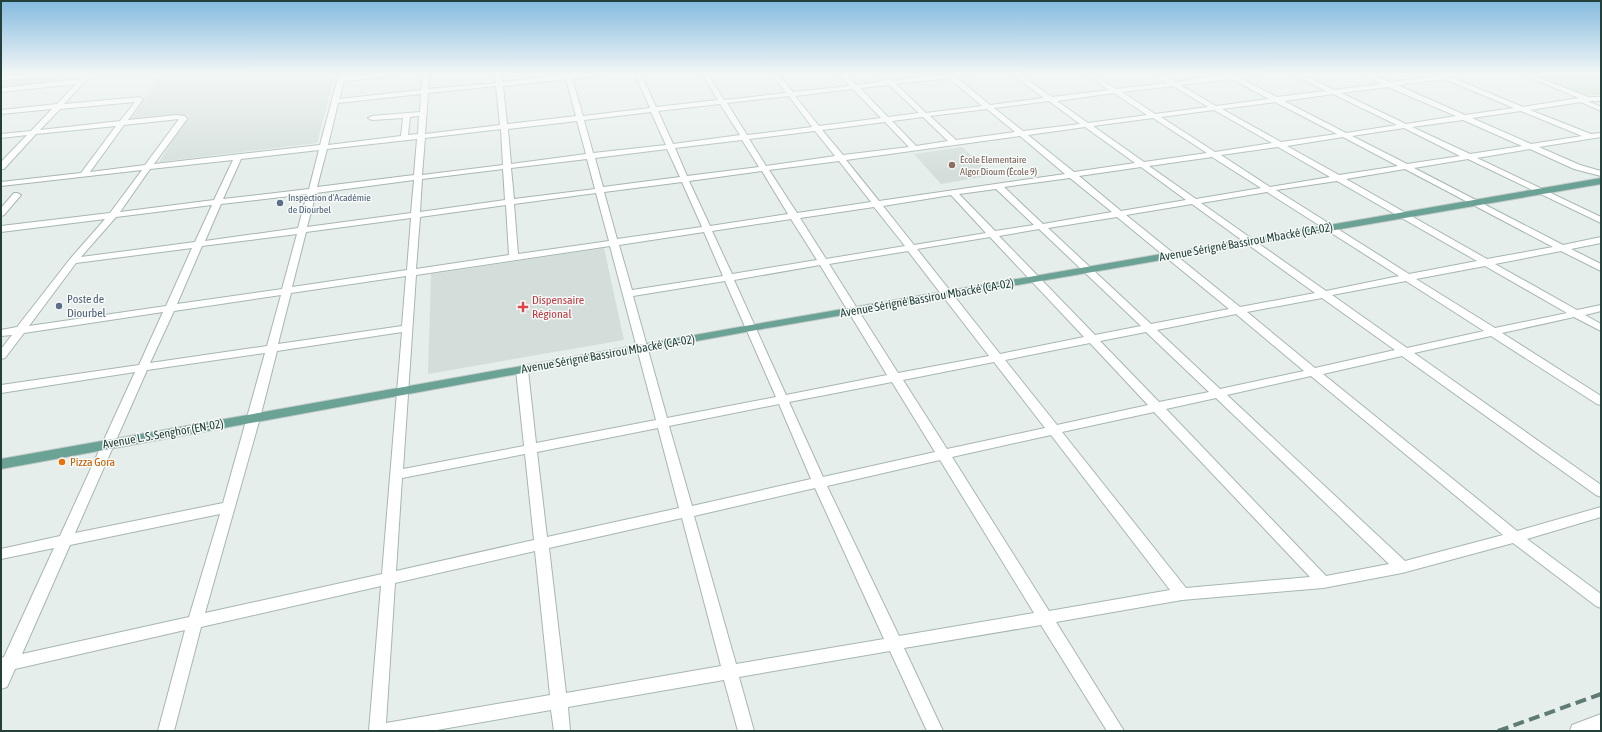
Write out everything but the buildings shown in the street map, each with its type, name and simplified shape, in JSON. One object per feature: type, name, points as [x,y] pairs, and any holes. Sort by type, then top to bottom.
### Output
[{"type":"main road","name":"Avenue Sérigné Bassirou Mbacké (CA-02)","points":[[254,418],[751,328],[1474,203],[1600,179]]},
{"type":"main road","name":"Avenue L. S. Senghor (EN-02)","points":[[1,464],[254,418]]},
{"type":"street","points":[[1,112],[39,108]]},
{"type":"street","points":[[1,167],[58,108]]},
{"type":"street","points":[[84,174],[133,108]]},
{"type":"street","points":[[166,731],[195,622],[254,418],[333,108]]},
{"type":"street","points":[[377,731],[423,108]]},
{"type":"street","points":[[502,108],[514,257]]},
{"type":"street","points":[[577,108],[746,731]]},
{"type":"street","points":[[1,184],[670,108]]},
{"type":"street","points":[[727,108],[1116,731]]},
{"type":"street","points":[[802,108],[1182,594]]},
{"type":"street","points":[[875,108],[914,148]]},
{"type":"street","points":[[918,108],[954,143]]},
{"type":"street","points":[[1,229],[979,108]]},
{"type":"street","points":[[989,108],[1515,537],[1601,602]]},
{"type":"street","points":[[1063,108],[1601,492]]},
{"type":"street","points":[[1142,108],[1601,400]]},
{"type":"street","points":[[73,261],[1215,108]]},
{"type":"street","points":[[1216,108],[1601,328]]},
{"type":"street","points":[[1292,108],[1601,268]]},
{"type":"street","points":[[1367,108],[1601,220]]},
{"type":"street","points":[[1443,108],[1577,167],[1600,179]]},
{"type":"street","points":[[1,333],[1526,108]]},
{"type":"street","points":[[1520,109],[1589,136]]},
{"type":"street","points":[[654,110],[819,482],[935,731]]},
{"type":"street","points":[[372,118],[423,114]]},
{"type":"street","points":[[404,138],[407,115]]},
{"type":"street","points":[[1,136],[183,117],[150,167],[113,215],[73,261],[1,356]]},
{"type":"street","points":[[628,294],[1601,134]]},
{"type":"street","points":[[1,682],[5,664],[65,541],[238,157]]},
{"type":"street","points":[[998,186],[1402,566]]},
{"type":"street","points":[[952,192],[1323,582]]},
{"type":"street","points":[[1,213],[17,195]]},
{"type":"street","points":[[396,475],[1601,240]]},
{"type":"street","points":[[5,664],[1601,308]]},
{"type":"street","points":[[1,389],[407,328]]},
{"type":"street","points":[[522,370],[562,731]]},
{"type":"street","points":[[1,554],[228,507]]},
{"type":"street","points":[[386,731],[1182,594],[1323,582],[1402,566],[1515,537],[1601,512]]},
{"type":"street","points":[[1583,730],[1601,722]]},
{"type":"shaded area","points":[[138,108],[326,108],[317,143],[159,162],[189,115],[130,121]]},
{"type":"shaded area","name":"École Elementaire Algor Dioum (École 9)","points":[[962,147],[993,175],[941,184],[914,154]]},
{"type":"shaded area","name":"Dispensaire Régional","points":[[604,248],[624,340],[428,374],[431,274]]},
{"type":"railway","points":[[1498,731],[1601,694]]},
{"type":"place","name":"École Elementaire Algor Dioum (École 9)","points":[[952,165]]},
{"type":"place","name":"Inspection d'Académie de Diourbel","points":[[280,203]]},
{"type":"place","name":"Poste de Diourbel","points":[[59,306]]},
{"type":"place","name":"Dispensaire Régional","points":[[523,307]]},
{"type":"place","name":"Pizza Gora","points":[[62,462]]}]
